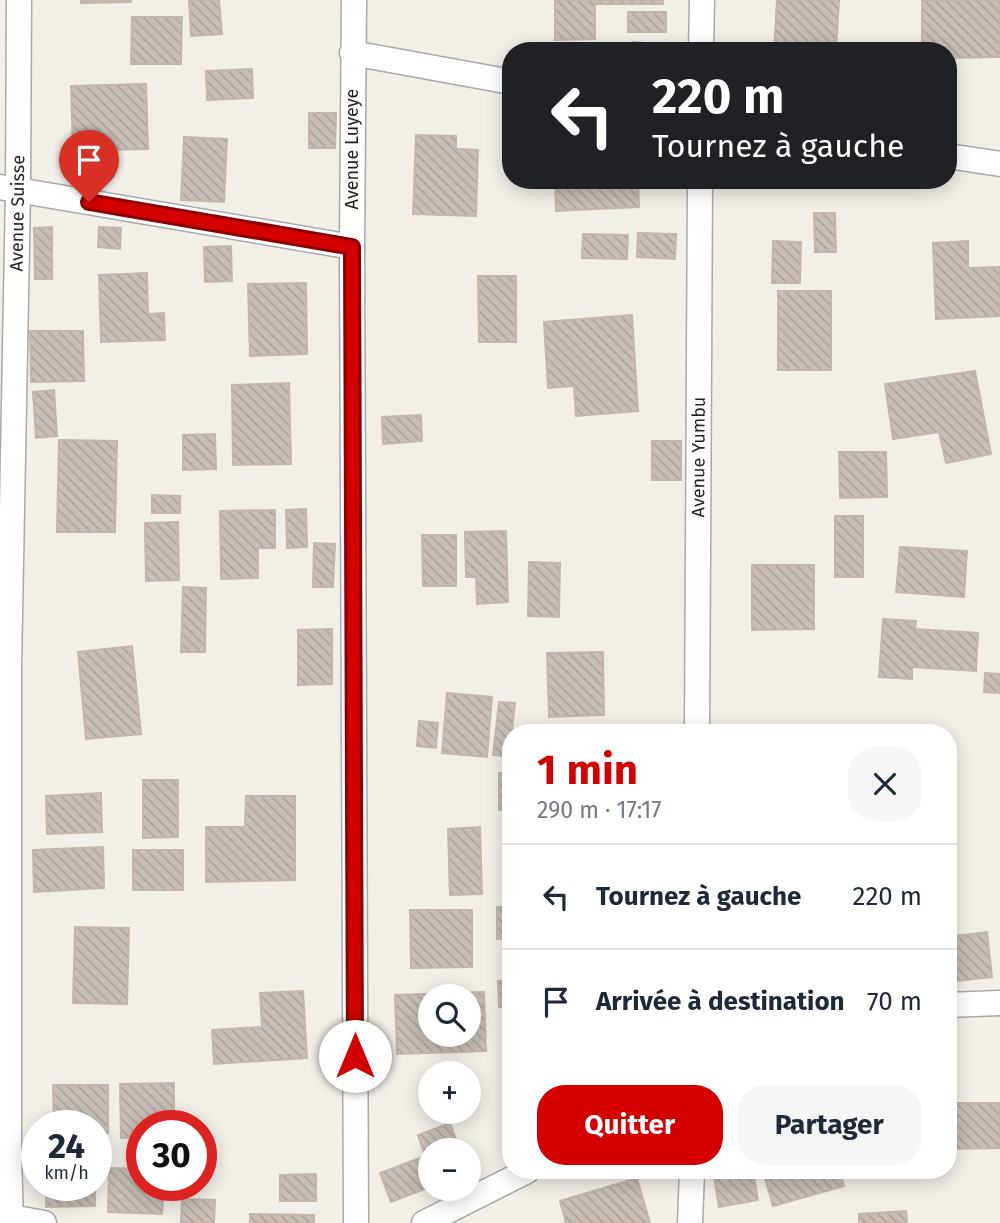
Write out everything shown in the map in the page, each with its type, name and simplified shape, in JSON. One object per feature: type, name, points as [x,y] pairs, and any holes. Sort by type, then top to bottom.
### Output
[{"type":"street","name":"Avenue Suisse","points":[[11,1220],[9,189],[19,0]]},
{"type":"street","name":"Avenue Luyeye","points":[[354,0],[352,247],[356,1223]]},
{"type":"street","points":[[701,42],[702,0]]},
{"type":"street","points":[[352,53],[502,80]]},
{"type":"street","points":[[957,157],[1000,164]]},
{"type":"street","points":[[9,189],[352,247]]},
{"type":"street","name":"Avenue Yumbu","points":[[697,724],[700,189]]},
{"type":"street","points":[[957,1005],[1000,1003]]},
{"type":"street","points":[[424,1223],[511,1179]]},
{"type":"street","points":[[690,1223],[692,1179]]},
{"type":"street","points":[[11,1220],[44,1223]]},
{"type":"building","points":[[81,0],[131,0],[131,2],[81,3]]},
{"type":"building","points":[[189,0],[219,0],[222,34],[191,36]]},
{"type":"building","points":[[555,0],[663,0],[663,4],[595,4],[595,39],[555,40]]},
{"type":"building","points":[[777,0],[839,0],[837,42],[775,42]]},
{"type":"building","points":[[922,0],[1000,0],[1000,57],[957,58],[957,42],[922,42]]},
{"type":"building","points":[[628,12],[666,12],[666,32],[628,32]]},
{"type":"building","points":[[132,17],[182,17],[181,64],[131,64]]},
{"type":"building","points":[[252,69],[253,98],[207,100],[206,71]]},
{"type":"building","points":[[146,84],[148,149],[73,151],[71,86]]},
{"type":"building","points":[[309,113],[336,113],[335,148],[309,148]]},
{"type":"building","points":[[416,135],[456,136],[456,149],[478,150],[476,216],[413,214]]},
{"type":"building","points":[[184,137],[227,139],[224,202],[181,200]]},
{"type":"building","points":[[555,189],[638,189],[639,207],[556,211]]},
{"type":"building","points":[[814,213],[835,213],[836,252],[815,252]]},
{"type":"building","points":[[52,227],[52,279],[35,279],[34,228]]},
{"type":"building","points":[[99,227],[121,228],[120,249],[98,247]]},
{"type":"building","points":[[638,233],[676,234],[675,259],[637,257]]},
{"type":"building","points":[[583,234],[628,235],[627,259],[582,258]]},
{"type":"building","points":[[773,241],[801,242],[800,283],[772,283]]},
{"type":"building","points":[[968,241],[968,268],[1000,267],[1000,316],[936,319],[933,243]]},
{"type":"building","points":[[231,246],[232,281],[205,282],[204,247]]},
{"type":"building","points":[[147,273],[148,314],[164,313],[165,340],[101,342],[99,275]]},
{"type":"building","points":[[478,276],[516,276],[516,342],[479,342]]},
{"type":"building","points":[[306,283],[307,354],[250,356],[248,284]]},
{"type":"building","points":[[778,291],[831,291],[831,370],[778,370]]},
{"type":"building","points":[[632,315],[638,411],[576,416],[574,386],[548,388],[544,322]]},
{"type":"building","points":[[30,331],[83,331],[84,381],[31,382]]},
{"type":"building","points":[[975,371],[991,454],[946,463],[939,432],[893,439],[885,384]]},
{"type":"building","points":[[289,383],[291,464],[233,465],[232,385]]},
{"type":"building","points":[[54,390],[57,436],[36,438],[33,392]]},
{"type":"building","points":[[421,415],[422,441],[383,444],[382,417]]},
{"type":"building","points":[[215,434],[216,469],[183,470],[183,435]]},
{"type":"building","points":[[59,440],[117,441],[115,532],[57,532]]},
{"type":"building","points":[[652,441],[681,441],[681,480],[652,480]]},
{"type":"building","points":[[839,452],[886,452],[887,497],[840,498]]},
{"type":"building","points":[[152,495],[180,496],[180,513],[152,513]]},
{"type":"building","points":[[306,509],[307,547],[287,548],[286,510]]},
{"type":"building","points":[[275,510],[275,548],[258,548],[258,578],[221,579],[220,511]]},
{"type":"building","points":[[835,516],[863,516],[863,577],[835,577]]},
{"type":"building","points":[[178,522],[179,580],[146,581],[145,523]]},
{"type":"building","points":[[506,531],[508,602],[477,604],[476,577],[466,577],[465,532]]},
{"type":"building","points":[[422,535],[456,535],[456,586],[423,586]]},
{"type":"building","points":[[314,543],[335,544],[333,587],[313,587]]},
{"type":"building","points":[[900,547],[967,551],[964,597],[896,592]]},
{"type":"building","points":[[529,562],[560,563],[559,617],[528,616]]},
{"type":"building","points":[[752,565],[814,565],[814,629],[752,630]]},
{"type":"building","points":[[183,587],[206,588],[205,652],[181,652]]},
{"type":"building","points":[[883,619],[916,621],[915,629],[978,633],[976,671],[912,667],[912,679],[879,677]]},
{"type":"building","points":[[332,629],[332,684],[298,685],[298,630]]},
{"type":"building","points":[[132,646],[141,734],[86,739],[78,652]]},
{"type":"building","points":[[603,652],[604,715],[549,717],[547,653]]},
{"type":"building","points":[[985,673],[1000,674],[1000,693],[984,692]]},
{"type":"building","points":[[447,693],[492,697],[487,757],[442,753]]},
{"type":"building","points":[[499,702],[515,703],[513,724],[502,724],[502,756],[493,755]]},
{"type":"building","points":[[419,721],[438,723],[436,748],[417,746]]},
{"type":"building","points":[[499,773],[502,773],[502,810],[499,810]]},
{"type":"building","points":[[143,780],[178,780],[178,837],[143,838]]},
{"type":"building","points":[[101,793],[102,832],[47,834],[46,796]]},
{"type":"building","points":[[246,796],[295,796],[295,880],[206,882],[206,827],[245,827]]},
{"type":"building","points":[[480,827],[482,894],[450,895],[448,829]]},
{"type":"building","points":[[103,847],[104,888],[34,892],[33,850]]},
{"type":"building","points":[[133,850],[183,850],[183,890],[133,890]]},
{"type":"building","points":[[497,907],[502,907],[502,939],[497,939]]},
{"type":"building","points":[[410,910],[472,910],[472,967],[411,968]]},
{"type":"building","points":[[75,927],[129,928],[127,1004],[73,1003]]},
{"type":"building","points":[[987,932],[992,977],[957,981],[957,936]]},
{"type":"building","points":[[498,981],[502,981],[502,1007],[499,1007]]},
{"type":"building","points":[[303,991],[307,1058],[214,1064],[212,1030],[262,1027],[260,993]]},
{"type":"building","points":[[481,992],[484,992],[486,1051],[397,1054],[395,995],[418,994],[418,1047],[481,1047]]},
{"type":"building","points":[[174,1083],[174,1110],[126,1110],[126,1138],[121,1138],[120,1084]]},
{"type":"building","points":[[53,1085],[108,1085],[108,1110],[54,1110]]},
{"type":"building","points":[[957,1103],[1000,1103],[1000,1148],[957,1149]]},
{"type":"building","points":[[450,1124],[456,1138],[419,1138],[418,1135]]},
{"type":"building","points":[[418,1159],[418,1192],[391,1202],[380,1173]]},
{"type":"building","points":[[112,1168],[126,1169],[126,1201],[163,1201],[162,1214],[108,1212],[108,1201],[112,1201]]},
{"type":"building","points":[[316,1174],[316,1201],[280,1201],[280,1175]]},
{"type":"building","points":[[637,1179],[650,1223],[566,1223],[560,1201]]},
{"type":"building","points":[[714,1179],[754,1179],[758,1200],[719,1207]]},
{"type":"building","points":[[765,1179],[842,1179],[844,1186],[773,1206]]},
{"type":"building","points":[[46,1201],[95,1201],[95,1206],[46,1207]]},
{"type":"building","points":[[182,1201],[215,1201],[214,1223],[181,1223]]},
{"type":"building","points":[[906,1211],[907,1223],[859,1223],[859,1214]]},
{"type":"building","points":[[250,1214],[314,1215],[314,1223],[250,1223]]},
{"type":"route","points":[[89,202],[352,247],[355,1056]]}]
